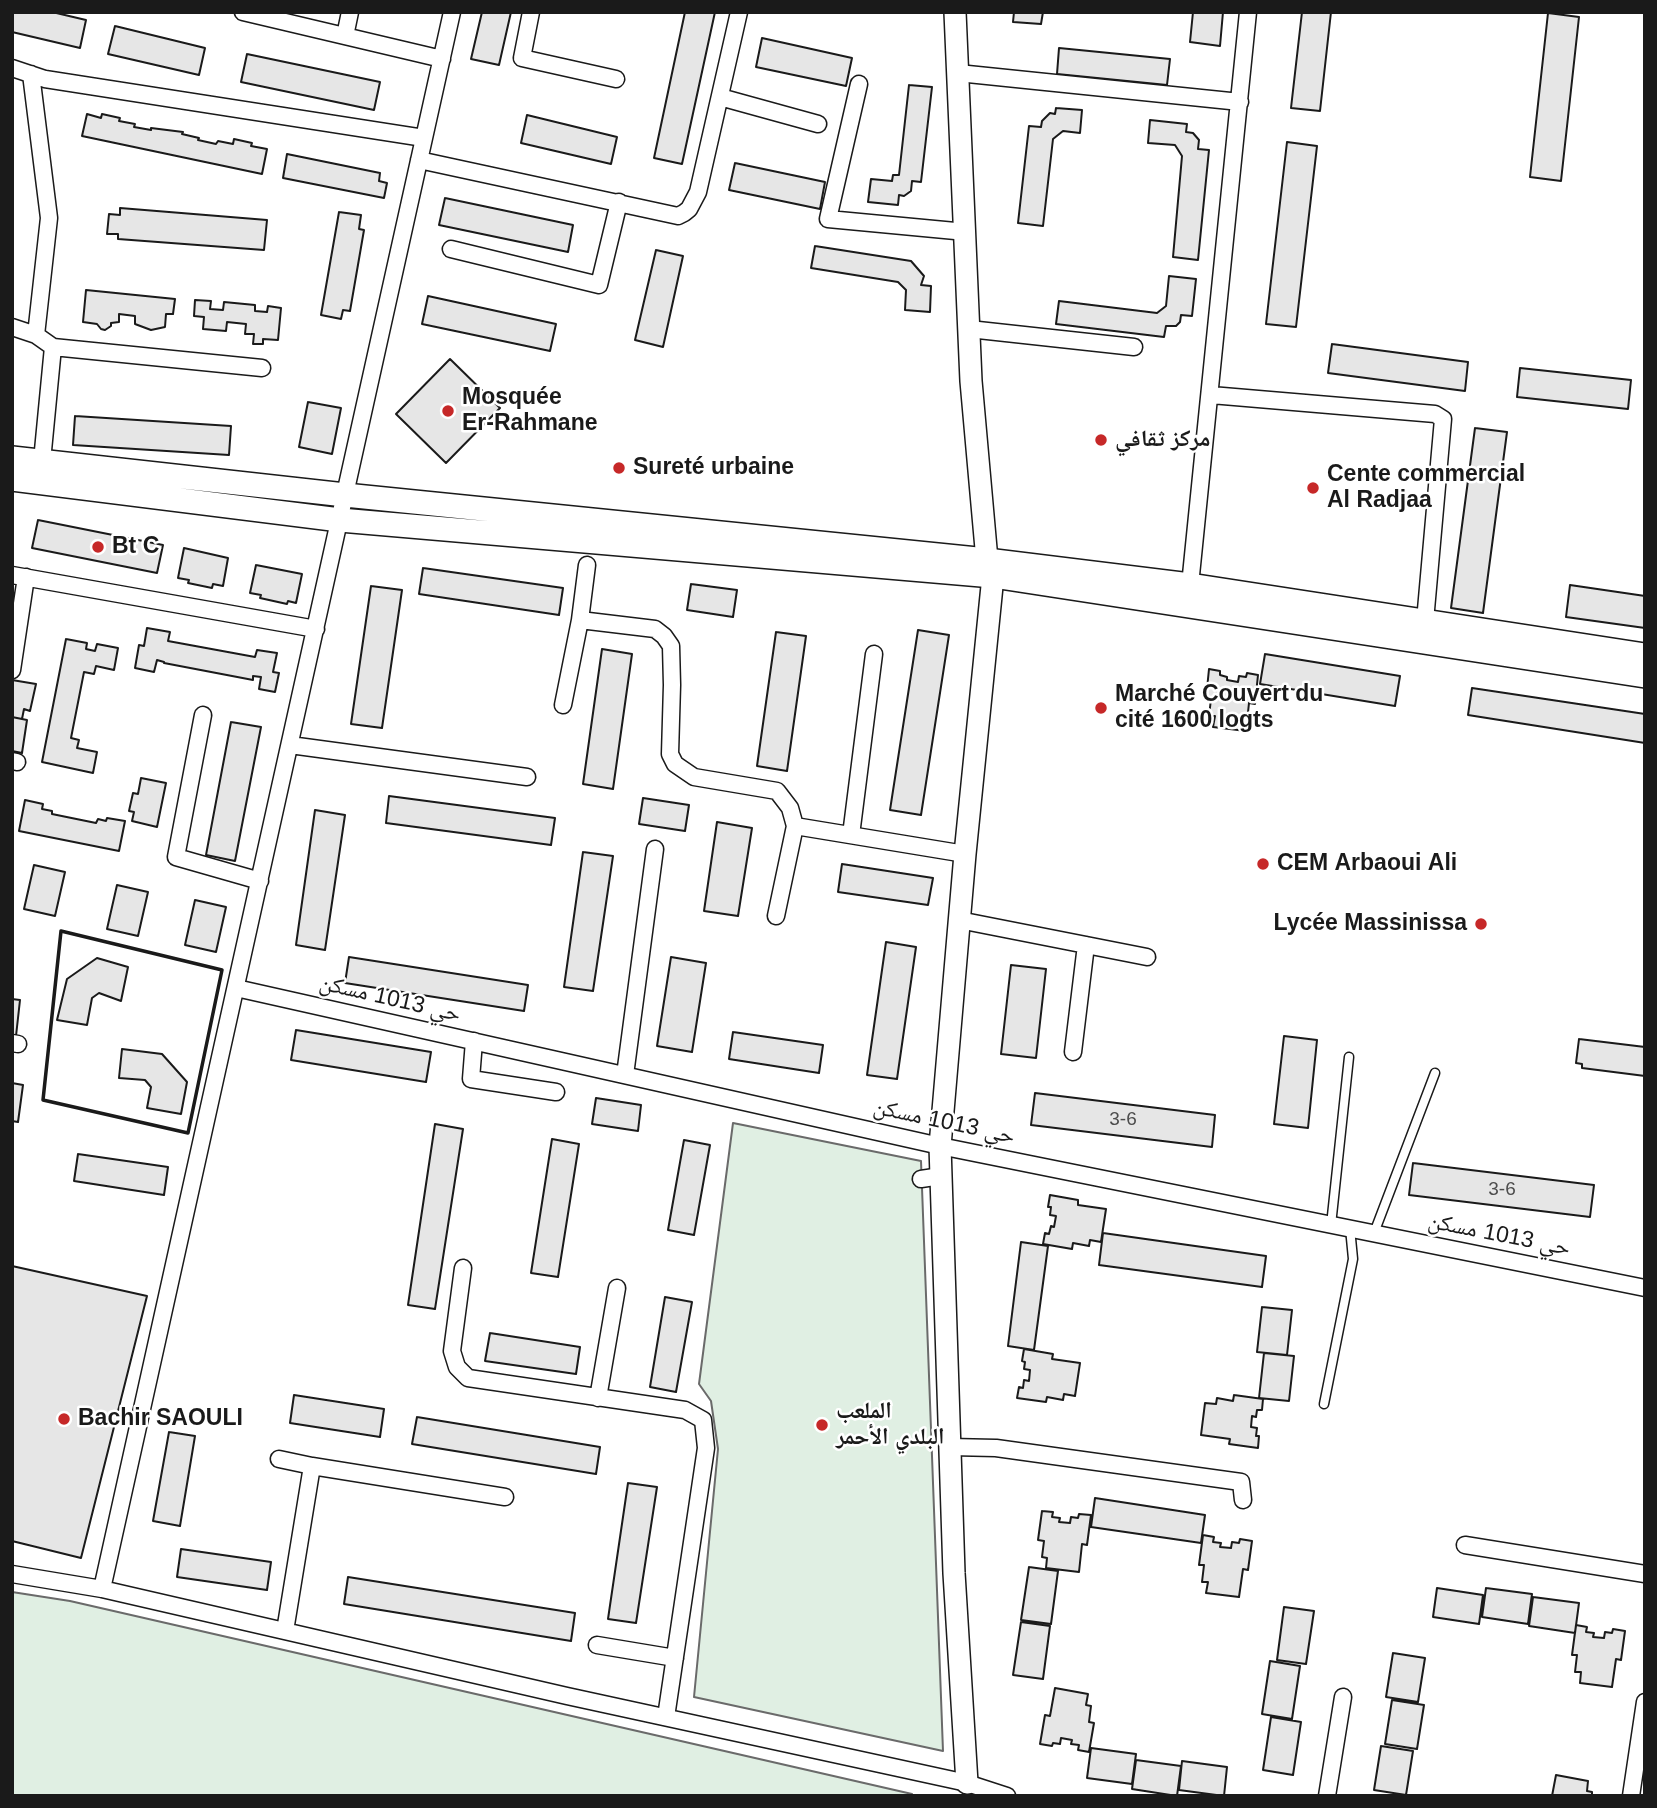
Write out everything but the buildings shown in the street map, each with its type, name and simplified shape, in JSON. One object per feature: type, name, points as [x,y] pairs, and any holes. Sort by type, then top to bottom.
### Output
[{"type":"main road","points":[[12,458],[990,568],[1189,596],[1645,676]]},
{"type":"main road","points":[[12,479],[340,520],[990,568]]},
{"type":"main road","points":[[1189,596],[1425,621],[1645,655]]},
{"type":"street","points":[[243,12],[442,59]]},
{"type":"street","points":[[345,36],[350,12]]},
{"type":"street","points":[[102,1589],[452,12]]},
{"type":"street","points":[[531,12],[522,58],[616,79]]},
{"type":"street","points":[[419,160],[678,216],[689,209],[698,192],[739,12]]},
{"type":"street","points":[[955,12],[971,381],[990,568],[940,1146],[931,1177],[950,1447],[954,1573],[967,1783]]},
{"type":"street","points":[[1189,596],[1248,12]]},
{"type":"street","points":[[12,68],[45,79],[424,138]]},
{"type":"street","points":[[958,73],[1240,102]]},
{"type":"street","points":[[31,74],[48,218],[36,335]]},
{"type":"street","points":[[859,84],[828,219],[966,232]]},
{"type":"street","points":[[720,97],[818,124]]},
{"type":"street","points":[[451,250],[598,285],[618,202]]},
{"type":"street","points":[[12,327],[36,335],[52,347],[262,368]]},
{"type":"street","points":[[969,330],[1134,347]]},
{"type":"street","points":[[42,461],[52,347]]},
{"type":"street","points":[[1211,395],[1435,414],[1443,419],[1425,621]]},
{"type":"street","points":[[563,705],[580,620],[587,565]]},
{"type":"street","points":[[12,670],[19,576],[316,629]]},
{"type":"street","points":[[580,620],[655,629],[664,636],[670,646],[673,685],[670,754],[675,764],[694,777],[777,791],[790,808],[795,826],[776,916]]},
{"type":"street","points":[[851,835],[874,654]]},
{"type":"street","points":[[203,715],[176,856],[260,881]]},
{"type":"street","points":[[290,745],[527,777]]},
{"type":"street","points":[[795,826],[965,854]]},
{"type":"street","points":[[625,1075],[655,849]]},
{"type":"street","points":[[959,920],[1147,957]]},
{"type":"street","points":[[1073,1052],[1086,945]]},
{"type":"street","name":"حي 1013 مسكن","points":[[236,988],[940,1146],[1645,1288]]},
{"type":"street","points":[[474,1041],[471,1079],[556,1092]]},
{"type":"street","points":[[463,1268],[452,1351],[457,1367],[468,1378],[685,1410],[703,1420],[706,1448],[666,1717]]},
{"type":"street","points":[[598,1398],[617,1288]]},
{"type":"street","points":[[950,1447],[996,1448],[1241,1482],[1243,1500]]},
{"type":"street","points":[[279,1459],[505,1497]]},
{"type":"street","points":[[285,1631],[312,1466]]},
{"type":"street","points":[[1465,1545],[1645,1574]]},
{"type":"street","points":[[12,1574],[102,1589],[967,1783],[1006,1796]]},
{"type":"street","points":[[597,1645],[675,1658]]},
{"type":"street","points":[[1327,1796],[1343,1697]]},
{"type":"street","points":[[1631,1796],[1645,1702]]},
{"type":"lane","points":[[1331,1224],[1349,1057]]},
{"type":"lane","points":[[1374,1233],[1435,1073]]},
{"type":"lane","points":[[1324,1404],[1353,1259],[1350,1228]]},
{"type":"green space","name":"الملعب البلدي الأحمر","points":[[733,1123],[921,1161],[943,1751],[694,1697],[718,1449],[711,1401],[699,1384]]},
{"type":"green space","points":[[12,1592],[70,1601],[912,1796],[12,1796]]},
{"type":"wall","points":[[61,931],[222,970],[188,1133],[43,1100],[61,931]]},
{"type":"place","name":"Mosquée Er-Rahmane","points":[[448,411]]},
{"type":"place","name":"مركز ثقافي","points":[[1101,440]]},
{"type":"place","name":"Sureté urbaine","points":[[619,468]]},
{"type":"place","name":"Cente commercial Al Radjaa","points":[[1313,488]]},
{"type":"place","name":"Bt C","points":[[98,547]]},
{"type":"place","name":"Marché Couvert du cité 1600 logts","points":[[1101,708]]},
{"type":"place","name":"CEM Arbaoui Ali","points":[[1263,864]]},
{"type":"place","name":"Lycée Massinissa","points":[[1481,924]]},
{"type":"place","name":"Bachir SAOULI","points":[[64,1419]]},
{"type":"place","name":"الملعب البلدي الأحمر","points":[[822,1425]]}]
